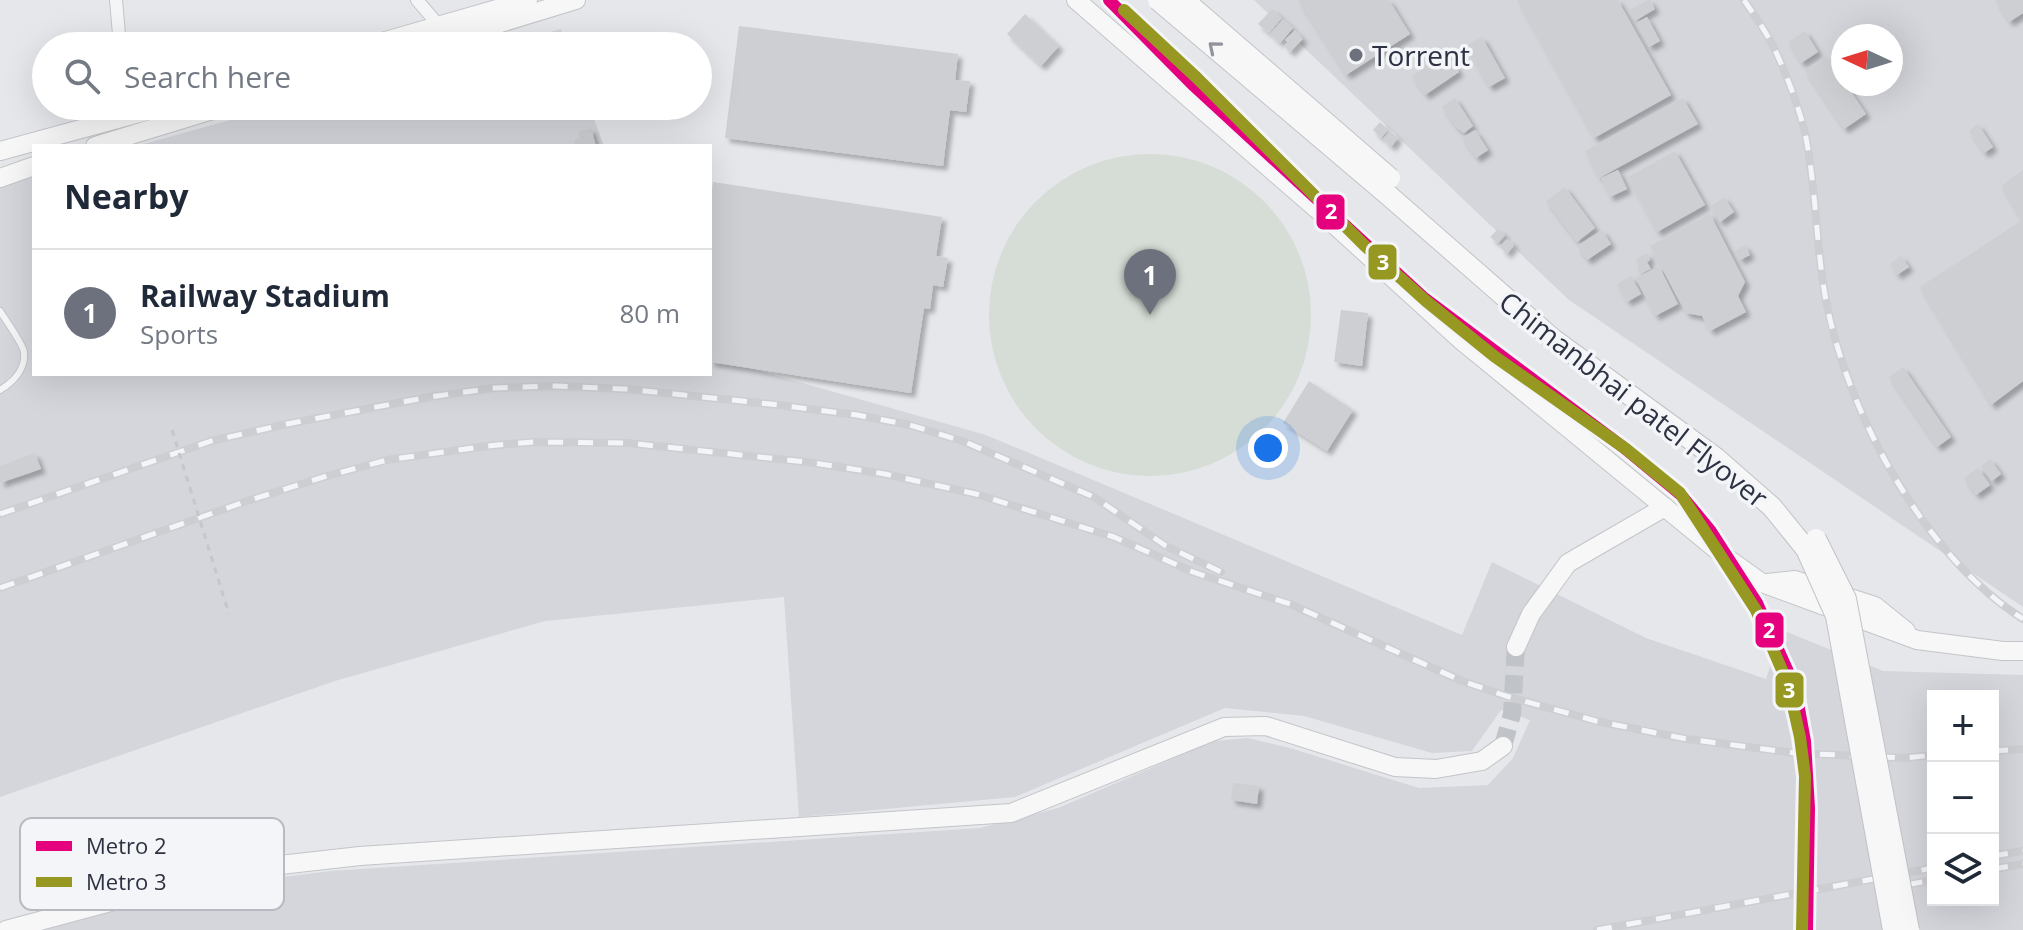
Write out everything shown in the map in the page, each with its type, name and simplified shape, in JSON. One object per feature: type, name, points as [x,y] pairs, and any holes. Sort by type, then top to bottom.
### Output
[{"type":"main road","points":[[444,32],[528,0]]},
{"type":"main road","points":[[444,32],[576,0]]},
{"type":"main road","points":[[1076,0],[1327,218],[1462,341],[1723,555],[1762,583],[1795,580],[1875,606],[1917,640],[2023,651]]},
{"type":"main road","name":"Chimanbhai patel Flyover","points":[[1158,0],[1553,339],[1716,458],[1772,507],[1806,549],[1836,616],[1893,930]]},
{"type":"main road","name":"Chimanbhai patel Flyover","points":[[1184,0],[1562,328],[1724,447],[1782,498],[1817,541],[1846,599],[1909,930]]},
{"type":"main road","points":[[0,151],[101,120]]},
{"type":"main road","points":[[102,144],[180,120]]},
{"type":"main road","points":[[0,178],[32,167]]},
{"type":"main road","points":[[1516,647],[1531,614],[1568,563],[1665,507]]},
{"type":"main road","points":[[284,865],[360,856],[1011,813],[1224,727],[1266,726],[1395,767],[1436,769],[1482,761],[1503,746]]},
{"type":"main road","points":[[6,930],[81,910]]},
{"type":"street","points":[[116,0],[119,32]]},
{"type":"street","points":[[417,0],[444,32]]},
{"type":"lane","points":[[0,311],[24,351],[22,368],[14,380],[0,390]]},
{"type":"path","points":[[172,430],[229,614]]},
{"type":"shaded area","points":[[1254,0],[2023,0],[2023,607],[1569,300]]},
{"type":"shaded area","points":[[230,120],[594,120],[603,144],[143,144]]},
{"type":"shaded area","points":[[1150,154],[1181,157],[1212,166],[1240,181],[1264,201],[1284,225],[1299,253],[1308,284],[1311,315],[1308,346],[1299,377],[1284,405],[1264,429],[1240,449],[1212,464],[1181,473],[1150,476],[1119,473],[1088,464],[1060,449],[1036,429],[1016,405],[1001,377],[992,346],[989,315],[992,284],[1001,253],[1016,225],[1036,201],[1060,181],[1088,166],[1119,157]]},
{"type":"shaded area","points":[[32,175],[32,376],[712,376],[712,273],[718,359],[986,435],[1462,635],[1492,562],[1646,638],[1766,679],[1782,630],[1883,671],[2023,675],[2023,930],[38,930],[105,910],[284,910],[284,877],[331,871],[980,828],[1058,808],[1214,741],[1248,738],[1419,788],[1488,785],[1513,758],[1530,720],[1501,710],[1472,751],[1432,753],[1304,716],[1225,708],[1015,797],[799,817],[784,597],[545,621],[335,681],[0,797],[0,184]]},
{"type":"building","name":"Torrent","points":[[1298,0],[1389,0],[1410,34],[1346,75]]},
{"type":"building","points":[[1517,0],[1618,0],[1671,95],[1594,138]]},
{"type":"building","points":[[1648,0],[1655,9],[1635,21],[1629,10]]},
{"type":"building","points":[[1995,0],[2023,0],[2023,13],[2009,22]]},
{"type":"building","points":[[1272,9],[1282,18],[1269,33],[1258,24]]},
{"type":"building","points":[[1025,14],[1059,46],[1041,66],[1007,34]]},
{"type":"building","points":[[1647,17],[1660,41],[1649,47],[1636,23]]},
{"type":"building","points":[[1283,19],[1293,28],[1280,43],[1270,34]]},
{"type":"building","points":[[739,26],[958,54],[955,80],[970,81],[966,112],[950,110],[943,166],[725,138]]},
{"type":"building","points":[[1295,30],[1303,39],[1290,52],[1284,46],[1288,42],[1285,40]]},
{"type":"building","points":[[1805,31],[1818,52],[1801,63],[1788,42]]},
{"type":"building","points":[[1482,37],[1505,78],[1489,87],[1466,46]]},
{"type":"building","points":[[1446,52],[1459,72],[1425,95],[1412,76]]},
{"type":"building","points":[[1827,56],[1831,62],[1831,96],[1854,96],[1866,114],[1844,129],[1805,71]]},
{"type":"building","points":[[1455,98],[1473,126],[1464,133],[1442,107]]},
{"type":"building","points":[[1683,98],[1698,124],[1599,178],[1585,151]]},
{"type":"building","points":[[1380,122],[1388,130],[1381,138],[1373,130]]},
{"type":"building","points":[[1978,124],[1993,147],[1984,153],[1969,131]]},
{"type":"building","points":[[591,128],[595,144],[575,144],[574,140],[580,138],[578,132]]},
{"type":"building","points":[[1475,130],[1488,150],[1476,158],[1462,138]]},
{"type":"building","points":[[1390,131],[1398,138],[1391,147],[1383,139]]},
{"type":"building","points":[[1675,151],[1705,205],[1657,232],[1628,177]]},
{"type":"building","points":[[1618,170],[1627,189],[1610,197],[1601,178]]},
{"type":"building","points":[[2023,170],[2023,381],[1991,405],[1920,287],[2022,220],[2001,186]]},
{"type":"building","points":[[713,182],[942,217],[936,256],[948,258],[943,287],[933,285],[930,309],[924,308],[911,393],[712,362]]},
{"type":"building","points":[[1565,187],[1595,228],[1577,242],[1546,201]]},
{"type":"building","points":[[1724,197],[1734,212],[1720,222],[1710,207]]},
{"type":"building","points":[[1710,214],[1745,282],[1738,296],[1746,312],[1710,331],[1702,316],[1686,313],[1650,246]]},
{"type":"building","points":[[1498,229],[1505,235],[1498,243],[1490,237]]},
{"type":"building","points":[[1602,230],[1611,244],[1587,260],[1577,246]]},
{"type":"building","points":[[1507,239],[1514,245],[1507,254],[1500,247]]},
{"type":"building","points":[[1745,245],[1750,255],[1740,260],[1735,251]]},
{"type":"building","points":[[1647,253],[1651,269],[1640,274],[1636,259]]},
{"type":"building","points":[[1901,256],[1909,267],[1897,275],[1890,264]]},
{"type":"building","points":[[1659,266],[1678,304],[1655,316],[1636,278]]},
{"type":"building","points":[[1631,276],[1641,294],[1627,302],[1617,284]]},
{"type":"building","points":[[1341,310],[1368,313],[1362,366],[1334,362]]},
{"type":"building","points":[[1903,367],[1951,437],[1937,447],[1889,377]]},
{"type":"building","points":[[1309,381],[1353,410],[1327,451],[1283,423]]},
{"type":"building","points":[[35,453],[41,469],[0,483],[0,466]]},
{"type":"building","points":[[1990,459],[2001,474],[1992,481],[1981,466]]},
{"type":"building","points":[[1978,468],[1990,485],[1976,495],[1964,478]]},
{"type":"building","points":[[1233,783],[1259,786],[1257,804],[1231,800]]},
{"type":"tunnel","points":[[1503,746],[1512,714],[1516,647]]},
{"type":"railway","points":[[1744,0],[1773,46],[1800,116],[1809,158],[1825,295],[1850,385],[1870,431],[1922,519],[1953,558],[1987,592],[2023,619]]},
{"type":"railway","points":[[0,514],[211,441],[287,424],[494,388],[556,386],[626,389],[857,415],[910,425],[965,442],[1094,497],[1166,546],[1221,572]]},
{"type":"railway","points":[[0,588],[247,501],[387,460],[533,442],[628,443],[807,462],[885,474],[976,494],[1114,537],[1193,572],[1290,604],[1462,681],[1596,721],[1687,739],[1795,753],[1904,758],[1927,756]]},
{"type":"railway","points":[[1999,751],[2023,749]]},
{"type":"railway","points":[[1999,855],[2023,851]]},
{"type":"railway","points":[[1999,868],[2023,864]]},
{"type":"railway","points":[[1597,930],[1927,869]]},
{"type":"railway","points":[[1878,890],[1927,881]]},
{"type":"metro line","name":"2","points":[[1109,0],[1192,84],[1423,297],[1623,447],[1681,495],[1710,530],[1757,603],[1795,687],[1805,741],[1809,808],[1807,930]]},
{"type":"metro line","name":"3","points":[[1124,10],[1197,78],[1364,245],[1426,301],[1494,356],[1626,449],[1680,493],[1756,610],[1788,684],[1805,776],[1802,930]]},
{"type":"place","name":"Torrent","points":[[1356,55]]},
{"type":"place","name":"Railway Stadium","points":[[1150,315]]}]
